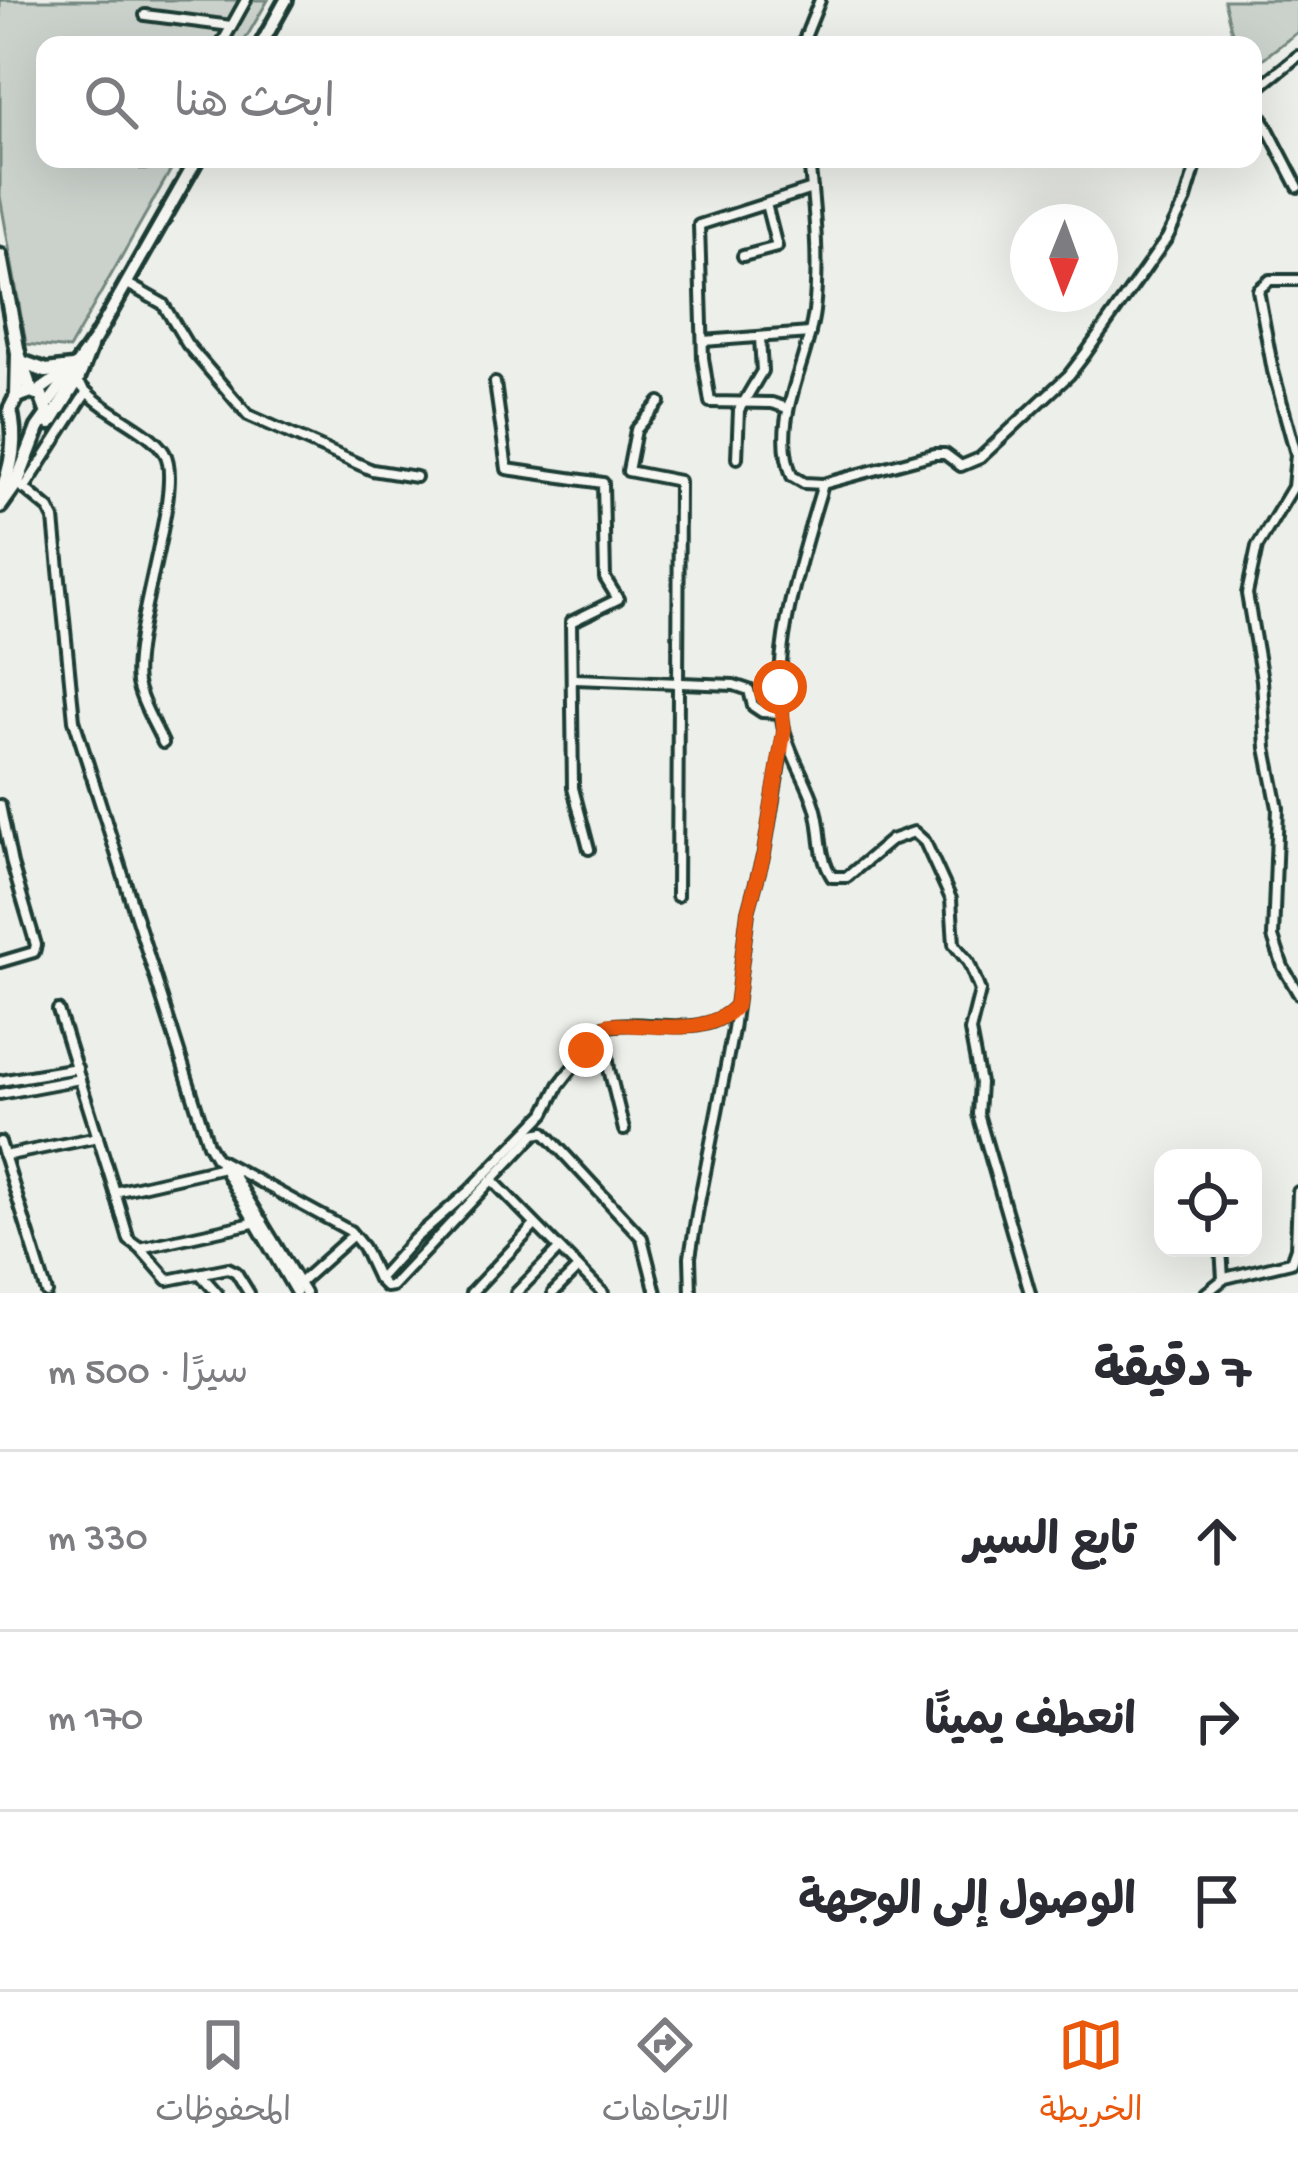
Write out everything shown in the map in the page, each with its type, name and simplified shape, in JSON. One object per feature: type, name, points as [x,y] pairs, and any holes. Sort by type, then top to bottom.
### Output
[{"type":"main road","points":[[266,36],[286,0]]},
{"type":"main road","points":[[24,465],[192,168]]},
{"type":"main road","points":[[0,256],[20,358],[34,392],[48,404]]},
{"type":"main road","points":[[20,358],[46,371],[78,376]]},
{"type":"main road","points":[[0,495],[10,468],[9,419],[17,396],[20,358]]},
{"type":"main road","points":[[17,396],[78,376]]},
{"type":"main road","points":[[0,506],[21,486],[24,465],[38,428],[46,420],[48,404],[78,376]]},
{"type":"main road","points":[[9,419],[26,430],[38,428]]},
{"type":"street","points":[[226,36],[247,0]]},
{"type":"street","points":[[806,36],[820,0]]},
{"type":"street","points":[[145,15],[231,26]]},
{"type":"street","points":[[1262,88],[1298,56]]},
{"type":"street","points":[[1262,114],[1298,187]]},
{"type":"street","points":[[809,168],[817,255],[810,333],[783,430],[789,470],[797,480],[823,484],[940,453],[961,466],[980,458],[1086,352],[1167,238],[1195,168]]},
{"type":"street","points":[[787,408],[772,403],[710,402],[699,225],[812,189]]},
{"type":"street","points":[[743,256],[777,247],[766,204]]},
{"type":"street","points":[[1298,280],[1270,280],[1258,290],[1273,370],[1294,441],[1296,469],[1287,499],[1257,548],[1247,594],[1278,808],[1273,937],[1298,993]]},
{"type":"street","points":[[126,284],[164,304],[188,344],[243,412],[372,470],[416,477]]},
{"type":"street","points":[[703,341],[810,333]]},
{"type":"street","points":[[736,458],[741,403],[762,370],[760,338]]},
{"type":"street","points":[[163,743],[137,676],[164,518],[168,462],[162,449],[78,376],[21,486],[54,519],[74,720],[119,874],[216,1158],[353,1234],[386,1287],[494,1182],[535,1134],[544,1132],[642,1238],[656,1293]]},
{"type":"street","points":[[495,383],[507,470],[603,484],[605,578],[618,598],[571,622],[573,788],[590,849]]},
{"type":"street","points":[[659,402],[636,430],[628,471],[679,481],[677,896]]},
{"type":"street","points":[[691,1293],[692,1241],[784,730],[781,671],[791,608],[823,484]]},
{"type":"street","points":[[574,679],[734,685],[749,690],[753,706],[763,712],[782,712]]},
{"type":"street","points":[[784,730],[814,802],[819,847],[832,877],[847,877],[891,840],[914,832],[925,842],[951,899],[954,944],[969,963],[980,991],[970,1040],[980,1083],[978,1114],[1030,1293]]},
{"type":"street","points":[[0,805],[36,945],[34,952],[0,962]]},
{"type":"street","points":[[379,1279],[545,1113],[559,1084],[602,1030],[613,1024],[668,1028],[709,1024],[726,1017],[736,1006]]},
{"type":"street","points":[[58,1010],[130,1240],[167,1280],[229,1268],[249,1293]]},
{"type":"street","points":[[602,1030],[624,1130]]},
{"type":"street","points":[[0,1081],[77,1068]]},
{"type":"street","points":[[40,1073],[44,1085]]},
{"type":"street","points":[[0,1094],[80,1079]]},
{"type":"street","points":[[4,1156],[98,1137]]},
{"type":"street","points":[[0,1142],[47,1293]]},
{"type":"street","points":[[115,1192],[226,1165]]},
{"type":"street","points":[[226,1165],[296,1288],[305,1293]]},
{"type":"street","points":[[494,1182],[602,1293]]},
{"type":"street","points":[[1206,1293],[1222,1279],[1294,1261],[1298,1192]]},
{"type":"street","points":[[140,1248],[258,1222]]},
{"type":"street","points":[[475,1292],[535,1225]]},
{"type":"street","points":[[296,1288],[353,1234]]},
{"type":"street","points":[[516,1293],[559,1249]]},
{"type":"street","points":[[1221,1257],[1222,1279]]},
{"type":"street","points":[[553,1293],[578,1268]]},
{"type":"street","points":[[201,1276],[217,1293]]},
{"type":"shaded area","points":[[0,0],[268,0],[247,36],[36,36],[36,168],[172,168],[69,349],[26,344],[0,196]]},
{"type":"shaded area","points":[[1224,0],[1298,0],[1298,32],[1262,59],[1262,36],[1233,36]]},
{"type":"route","points":[[586,1050],[608,1025],[709,1024],[726,1017],[736,1006],[748,912],[764,853],[784,730],[780,687]]}]
